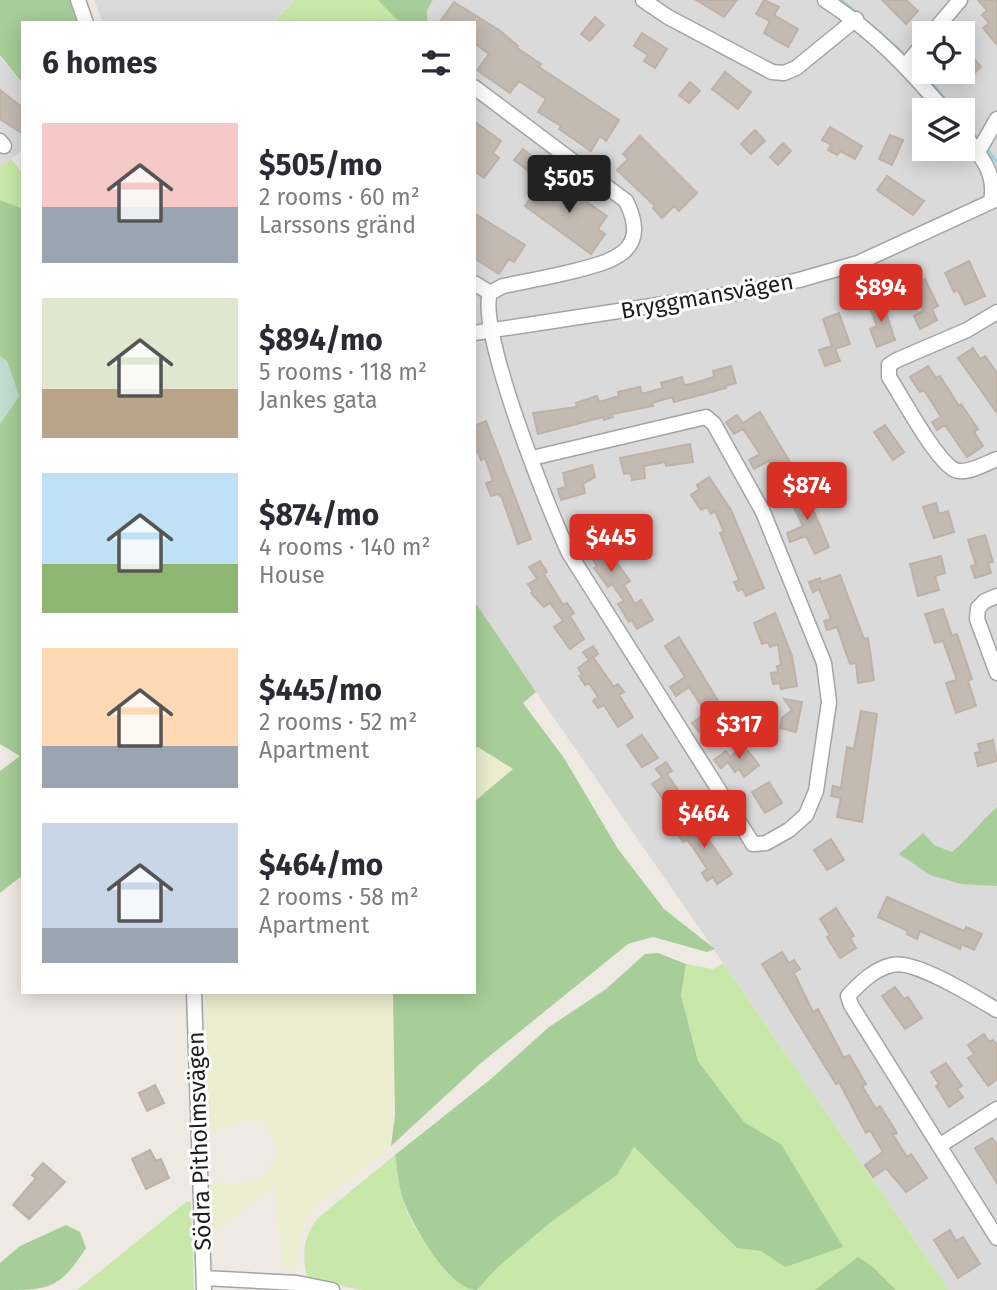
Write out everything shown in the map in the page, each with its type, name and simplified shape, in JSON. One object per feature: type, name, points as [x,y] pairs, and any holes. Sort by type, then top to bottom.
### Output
[{"type":"street","points":[[78,0],[85,21]]},
{"type":"street","points":[[643,0],[668,17],[772,72],[784,73],[796,68],[856,19]]},
{"type":"street","points":[[825,0],[856,19],[905,66],[933,98]]},
{"type":"street","points":[[942,21],[960,0]]},
{"type":"street","points":[[905,66],[912,58]]},
{"type":"street","points":[[476,88],[626,201],[635,226],[628,250],[610,262],[503,286],[489,293],[487,301],[492,331],[506,388],[553,518],[569,553],[753,844],[766,843],[789,830],[806,815],[816,791],[829,702],[824,663],[763,512],[714,424],[706,416],[532,458]]},
{"type":"street","points":[[978,152],[997,119]]},
{"type":"street","points":[[975,148],[990,169],[994,180],[994,200]]},
{"type":"street","name":"Bryggmansvägen","points":[[492,331],[743,292],[799,280],[858,264],[994,200]]},
{"type":"street","points":[[476,285],[489,293]]},
{"type":"street","points":[[997,312],[967,330],[897,360],[889,365],[888,377],[934,450],[955,470],[963,471],[997,459]]},
{"type":"street","points":[[476,333],[492,331]]},
{"type":"street","points":[[997,596],[985,601],[978,608],[978,619],[997,673]]},
{"type":"street","points":[[997,1010],[955,985],[906,964],[892,965],[863,979],[848,996],[997,1238]]},
{"type":"street","name":"Södra Pitholmsvägen","points":[[194,994],[204,1284]]},
{"type":"street","points":[[939,1146],[997,1108]]},
{"type":"street","points":[[204,1284],[297,1283],[332,1290]]},
{"type":"shaded area","points":[[94,0],[294,0],[274,21],[102,21]]},
{"type":"shaded area","points":[[433,0],[997,0],[997,1290],[949,1290],[476,605],[476,21],[427,21],[427,10]]},
{"type":"shaded area","points":[[0,56],[21,82],[21,151],[0,167]]},
{"type":"green space","points":[[0,0],[70,0],[76,21],[21,21],[21,81],[0,55]]},
{"type":"green space","points":[[294,0],[378,0],[398,21],[275,21]]},
{"type":"green space","points":[[378,0],[433,0],[427,10],[427,21],[398,21]]},
{"type":"green space","points":[[11,159],[21,172],[21,208],[0,200],[0,167]]},
{"type":"green space","points":[[0,200],[21,208],[21,877],[0,893],[0,771],[20,756],[0,744],[0,424],[19,396],[7,362],[0,356]]},
{"type":"green space","points":[[0,356],[7,361],[19,396],[0,424]]},
{"type":"green space","points":[[476,604],[536,692],[523,703],[564,758],[618,849],[664,909],[715,949],[707,952],[653,937],[628,944],[481,1063],[391,1146],[395,1115],[393,994],[476,994],[476,800],[513,769],[476,748]]},
{"type":"green space","points":[[476,748],[513,768],[476,800]]},
{"type":"green space","points":[[997,807],[997,886],[961,884],[930,875],[899,854],[923,833],[934,845],[952,852]]},
{"type":"green space","points":[[658,953],[686,964],[681,995],[698,1061],[744,1122],[781,1144],[843,1247],[785,1267],[761,1251],[737,1248],[634,1147],[617,1175],[551,1222],[498,1267],[477,1290],[466,1287],[442,1266],[420,1235],[401,1193],[395,1155],[492,1078],[549,1027],[606,989],[645,954]]},
{"type":"green space","points":[[723,963],[949,1290],[896,1290],[872,1266],[815,1290],[477,1290],[498,1267],[551,1222],[617,1175],[634,1147],[737,1248],[761,1251],[785,1267],[781,1144],[744,1122],[698,1061],[681,995],[686,964],[713,969]]},
{"type":"green space","points":[[205,994],[393,994],[395,1046],[392,1146],[316,1207],[301,1228],[298,1261],[289,1273],[282,1265],[275,1186],[211,1234],[209,1185],[215,1182],[239,1184],[263,1178],[277,1153],[265,1121],[243,1121],[209,1132]]},
{"type":"green space","points":[[395,1155],[401,1193],[419,1235],[448,1271],[471,1290],[362,1290],[308,1279],[305,1246],[314,1224]]},
{"type":"green space","points":[[187,1201],[191,1203],[194,1290],[77,1290]]},
{"type":"green space","points":[[66,1225],[80,1232],[86,1248],[60,1280],[42,1288],[0,1290],[0,1263],[20,1246]]},
{"type":"green space","points":[[858,1257],[872,1266],[896,1290],[815,1290]]},
{"type":"building","points":[[696,0],[737,0],[724,17]]},
{"type":"building","points":[[764,0],[779,7],[774,15],[798,29],[788,47],[764,33],[770,21],[756,14]]},
{"type":"building","points":[[882,0],[906,0],[918,11],[906,24]]},
{"type":"building","points":[[978,0],[997,0],[997,45],[983,28],[989,23],[982,15],[987,10]]},
{"type":"building","points":[[454,2],[499,30],[518,46],[517,48],[541,64],[539,67],[619,120],[606,141],[600,136],[591,151],[559,129],[561,126],[538,112],[546,99],[519,81],[510,93],[477,70],[489,54],[476,44],[476,21],[440,21]]},
{"type":"building","points":[[595,17],[604,25],[590,41],[581,34]]},
{"type":"building","points":[[642,33],[667,49],[655,68],[644,61],[648,55],[634,46]]},
{"type":"building","points":[[975,60],[981,67],[975,72]]},
{"type":"building","points":[[725,72],[751,92],[738,109],[712,89]]},
{"type":"building","points":[[690,82],[700,91],[689,103],[679,95]]},
{"type":"building","points":[[0,90],[21,106],[21,133],[0,119]]},
{"type":"building","points":[[476,122],[501,141],[493,153],[499,158],[484,178],[476,172]]},
{"type":"building","points":[[830,127],[862,146],[855,159],[840,151],[837,155],[828,150],[831,145],[822,140]]},
{"type":"building","points":[[755,130],[765,141],[751,154],[741,144]]},
{"type":"building","points":[[890,135],[903,140],[892,165],[879,159]]},
{"type":"building","points":[[640,136],[697,193],[679,211],[674,206],[662,218],[653,208],[655,206],[617,170],[628,159],[623,154]]},
{"type":"building","points":[[783,143],[791,151],[778,165],[770,157]]},
{"type":"building","points":[[523,149],[538,161],[530,172],[514,160]]},
{"type":"building","points":[[887,176],[924,201],[913,215],[877,190]]},
{"type":"building","points":[[554,179],[607,216],[598,229],[605,234],[591,254],[525,206],[539,186],[546,190]]},
{"type":"building","points":[[476,214],[525,245],[514,262],[509,259],[499,274],[476,259]]},
{"type":"building","points":[[969,261],[985,296],[965,305],[958,290],[954,292],[945,273]]},
{"type":"building","points":[[925,279],[938,306],[932,309],[937,320],[920,329],[914,316],[923,311],[911,285]]},
{"type":"building","points":[[881,298],[895,340],[877,347],[870,329],[877,326],[868,303]]},
{"type":"building","points":[[839,313],[850,344],[835,349],[840,361],[825,366],[819,350],[832,346],[823,319]]},
{"type":"building","points":[[973,348],[980,359],[985,356],[997,373],[997,413],[958,358]]},
{"type":"building","points":[[731,366],[736,383],[725,386],[726,388],[674,402],[672,397],[652,403],[653,406],[612,414],[613,417],[604,420],[603,417],[538,434],[533,413],[577,407],[576,403],[597,396],[599,402],[619,396],[618,392],[640,387],[642,394],[663,388],[661,383],[682,377],[684,385],[691,384],[714,377],[713,371]]},
{"type":"building","points":[[928,366],[936,378],[940,376],[978,429],[974,432],[983,446],[967,457],[945,425],[937,430],[932,422],[941,417],[924,390],[920,392],[910,377]]},
{"type":"building","points":[[760,412],[794,469],[778,478],[769,461],[754,469],[749,460],[760,454],[743,429],[734,434],[726,422],[737,415],[743,423]]},
{"type":"building","points":[[486,421],[531,539],[518,544],[502,498],[498,494],[491,496],[486,483],[493,481],[485,458],[481,460],[476,452],[476,425]]},
{"type":"building","points":[[885,425],[904,452],[893,460],[874,432]]},
{"type":"building","points":[[690,444],[693,462],[666,466],[665,462],[644,466],[645,478],[632,480],[631,473],[624,474],[620,458]]},
{"type":"building","points":[[592,465],[595,477],[583,484],[585,493],[561,500],[558,489],[566,487],[563,473]]},
{"type":"building","points":[[709,477],[731,510],[764,588],[746,596],[743,589],[738,591],[734,582],[739,580],[720,533],[724,532],[715,511],[711,514],[707,507],[701,510],[691,495],[699,489],[697,485]]},
{"type":"building","points":[[803,486],[829,547],[815,554],[806,536],[790,542],[787,533],[803,526],[787,493]]},
{"type":"building","points":[[936,503],[939,514],[948,511],[954,532],[934,538],[923,507]]},
{"type":"building","points":[[585,522],[589,530],[597,526],[606,546],[599,549],[612,567],[617,563],[630,581],[624,585],[635,604],[641,600],[653,620],[637,629],[632,620],[629,622],[618,604],[624,601],[612,584],[608,587],[594,568],[597,567],[587,546],[581,549],[571,528]]},
{"type":"building","points":[[985,535],[993,562],[988,563],[991,573],[975,578],[971,566],[976,565],[968,540]]},
{"type":"building","points":[[941,556],[945,573],[935,576],[939,590],[918,596],[910,564]]},
{"type":"building","points":[[540,561],[547,572],[544,574],[563,605],[567,603],[574,613],[570,616],[584,639],[570,649],[554,627],[563,621],[550,603],[544,607],[531,593],[533,592],[528,584],[537,579],[529,567]]},
{"type":"building","points":[[840,575],[864,639],[868,638],[874,680],[858,683],[856,663],[850,664],[837,627],[827,630],[824,621],[831,619],[819,589],[813,592],[809,582],[820,578],[821,582]]},
{"type":"building","points":[[943,609],[952,636],[957,634],[972,679],[968,681],[976,706],[956,713],[946,683],[957,680],[943,641],[935,643],[925,614]]},
{"type":"building","points":[[775,613],[792,656],[797,686],[781,689],[780,683],[773,684],[771,673],[778,672],[777,666],[781,665],[778,644],[770,647],[768,642],[762,644],[754,623]]},
{"type":"building","points":[[679,637],[736,730],[722,739],[711,724],[699,732],[692,723],[706,713],[689,687],[676,696],[670,687],[685,677],[665,646]]},
{"type":"building","points":[[593,646],[598,654],[593,657],[614,687],[618,684],[624,692],[619,695],[633,717],[618,727],[604,705],[598,708],[593,701],[598,697],[589,683],[585,685],[579,676],[582,674],[578,668],[589,660],[583,652]]},
{"type":"building","points":[[784,699],[802,702],[796,732],[780,728],[782,718],[792,710]]},
{"type":"building","points":[[861,711],[877,714],[862,822],[837,817],[841,798],[831,796],[833,786],[841,788],[847,747],[854,749]]},
{"type":"building","points":[[642,735],[658,758],[642,767],[627,745]]},
{"type":"building","points":[[993,740],[997,761],[978,766],[975,753],[980,752],[978,744]]},
{"type":"building","points":[[744,746],[759,765],[744,777],[739,769],[735,772],[728,762],[721,768],[714,760],[726,751],[730,757]]},
{"type":"building","points":[[666,762],[672,771],[667,774],[682,796],[668,806],[652,784],[662,777],[656,769]]},
{"type":"building","points":[[769,782],[782,803],[765,813],[752,792]]},
{"type":"building","points":[[691,814],[732,874],[717,884],[713,877],[707,881],[702,873],[707,869],[687,840],[683,842],[677,833],[681,830],[677,824]]},
{"type":"building","points":[[831,839],[844,860],[827,870],[814,850]]},
{"type":"building","points":[[887,897],[964,931],[966,927],[982,934],[974,950],[962,944],[960,949],[920,931],[917,939],[907,934],[908,931],[878,917]]},
{"type":"building","points":[[836,908],[854,936],[850,938],[856,948],[840,958],[820,919]]},
{"type":"building","points":[[782,952],[789,963],[794,960],[800,969],[794,973],[813,1012],[818,1009],[844,1058],[849,1055],[866,1084],[862,1086],[876,1109],[880,1106],[897,1133],[893,1135],[907,1157],[911,1154],[927,1178],[906,1192],[886,1168],[873,1177],[865,1165],[883,1152],[870,1130],[866,1133],[839,1082],[836,1084],[762,964]]},
{"type":"building","points":[[895,987],[904,999],[908,997],[922,1018],[905,1029],[882,996]]},
{"type":"building","points":[[984,1034],[989,1042],[993,1040],[997,1045],[997,1079],[988,1086],[968,1058],[974,1054],[968,1045]]},
{"type":"building","points":[[946,1063],[962,1086],[957,1089],[963,1097],[949,1107],[931,1072]]},
{"type":"building","points":[[155,1085],[164,1103],[147,1111],[139,1093]]},
{"type":"building","points":[[992,1138],[997,1145],[997,1183],[975,1148]]},
{"type":"building","points":[[150,1150],[156,1161],[161,1159],[169,1178],[146,1189],[132,1159]]},
{"type":"building","points":[[43,1163],[65,1182],[29,1219],[13,1205],[36,1178],[32,1175]]},
{"type":"building","points":[[950,1230],[956,1241],[963,1237],[980,1264],[958,1278],[934,1240]]},
{"type":"waterway","points":[[841,0],[902,52]]},
{"type":"waterway","points":[[932,84],[944,98]]},
{"type":"waterway","points":[[975,136],[979,140]]},
{"type":"waterway","points":[[984,146],[997,162]]}]
